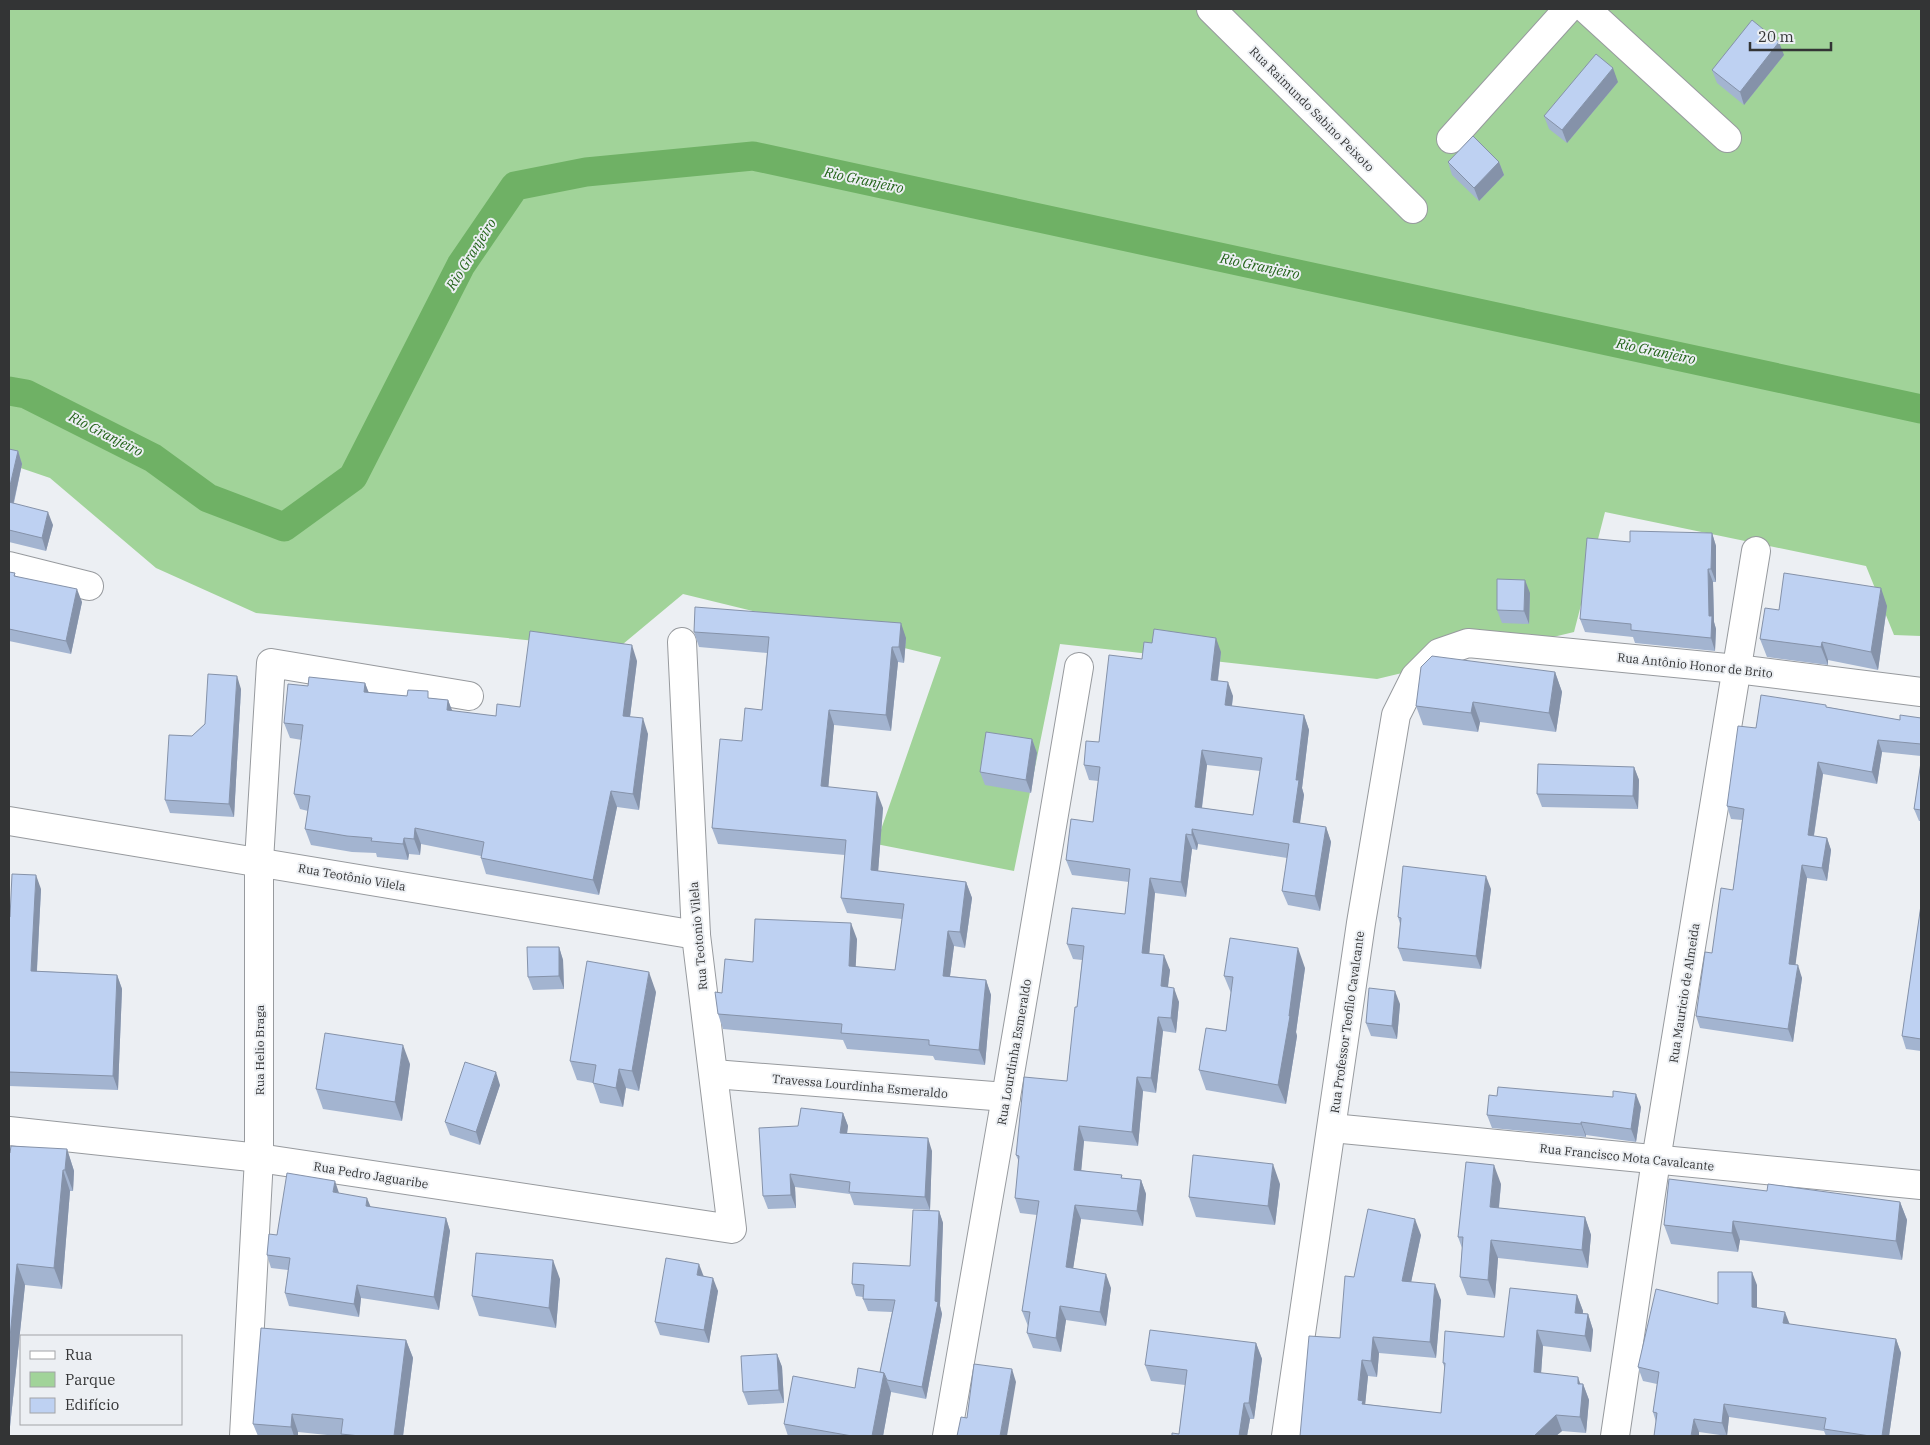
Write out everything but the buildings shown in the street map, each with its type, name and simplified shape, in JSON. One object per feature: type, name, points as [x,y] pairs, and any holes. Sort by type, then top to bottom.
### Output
[{"type":"street","name":"Rua Raimundo Sabino Peixoto","points":[[1211,9],[1413,209]]},
{"type":"street","points":[[1451,139],[1568,9]]},
{"type":"street","points":[[1586,9],[1728,138]]},
{"type":"street","name":"Rua Mauricio de Almeida","points":[[1615,1436],[1656,1160],[1756,550]]},
{"type":"street","points":[[9,566],[88,586]]},
{"type":"street","name":"Rua Teotonio Vilela","points":[[682,642],[696,935],[732,1229]]},
{"type":"street","name":"Rua Antônio Honor de Brito","points":[[1468,644],[1738,669],[1921,692]]},
{"type":"street","name":"Rua Professor Teofilo Cavalcante","points":[[1286,1436],[1361,922],[1396,715],[1415,677],[1439,653],[1468,644]]},
{"type":"street","name":"Rua Helio Braga","points":[[244,1436],[259,1158],[259,861],[270,663],[469,696]]},
{"type":"street","name":"Rua Lourdinha Esmeraldo","points":[[946,1436],[1079,667]]},
{"type":"street","name":"Rua Teotônio Vilela","points":[[9,821],[696,935]]},
{"type":"street","name":"Travessa Lourdinha Esmeraldo","points":[[714,1074],[1006,1097]]},
{"type":"street","name":"Rua Francisco Mota Cavalcante","points":[[1332,1128],[1921,1185]]},
{"type":"street","name":"Rua Pedro Jaguaribe","points":[[9,1131],[259,1158],[732,1229]]},
{"type":"green space","points":[[9,9],[1921,9],[1921,636],[1894,635],[1866,566],[1605,512],[1574,632],[1377,679],[1060,644],[1014,871],[876,844],[941,657],[683,594],[617,649],[256,613],[156,568],[50,478],[9,464]]},
{"type":"waterway","name":"Rio Granjeiro","points":[[9,391],[26,394],[153,458],[208,498],[284,527],[353,477],[461,265],[515,186],[586,172],[753,156],[1921,409]]}]
